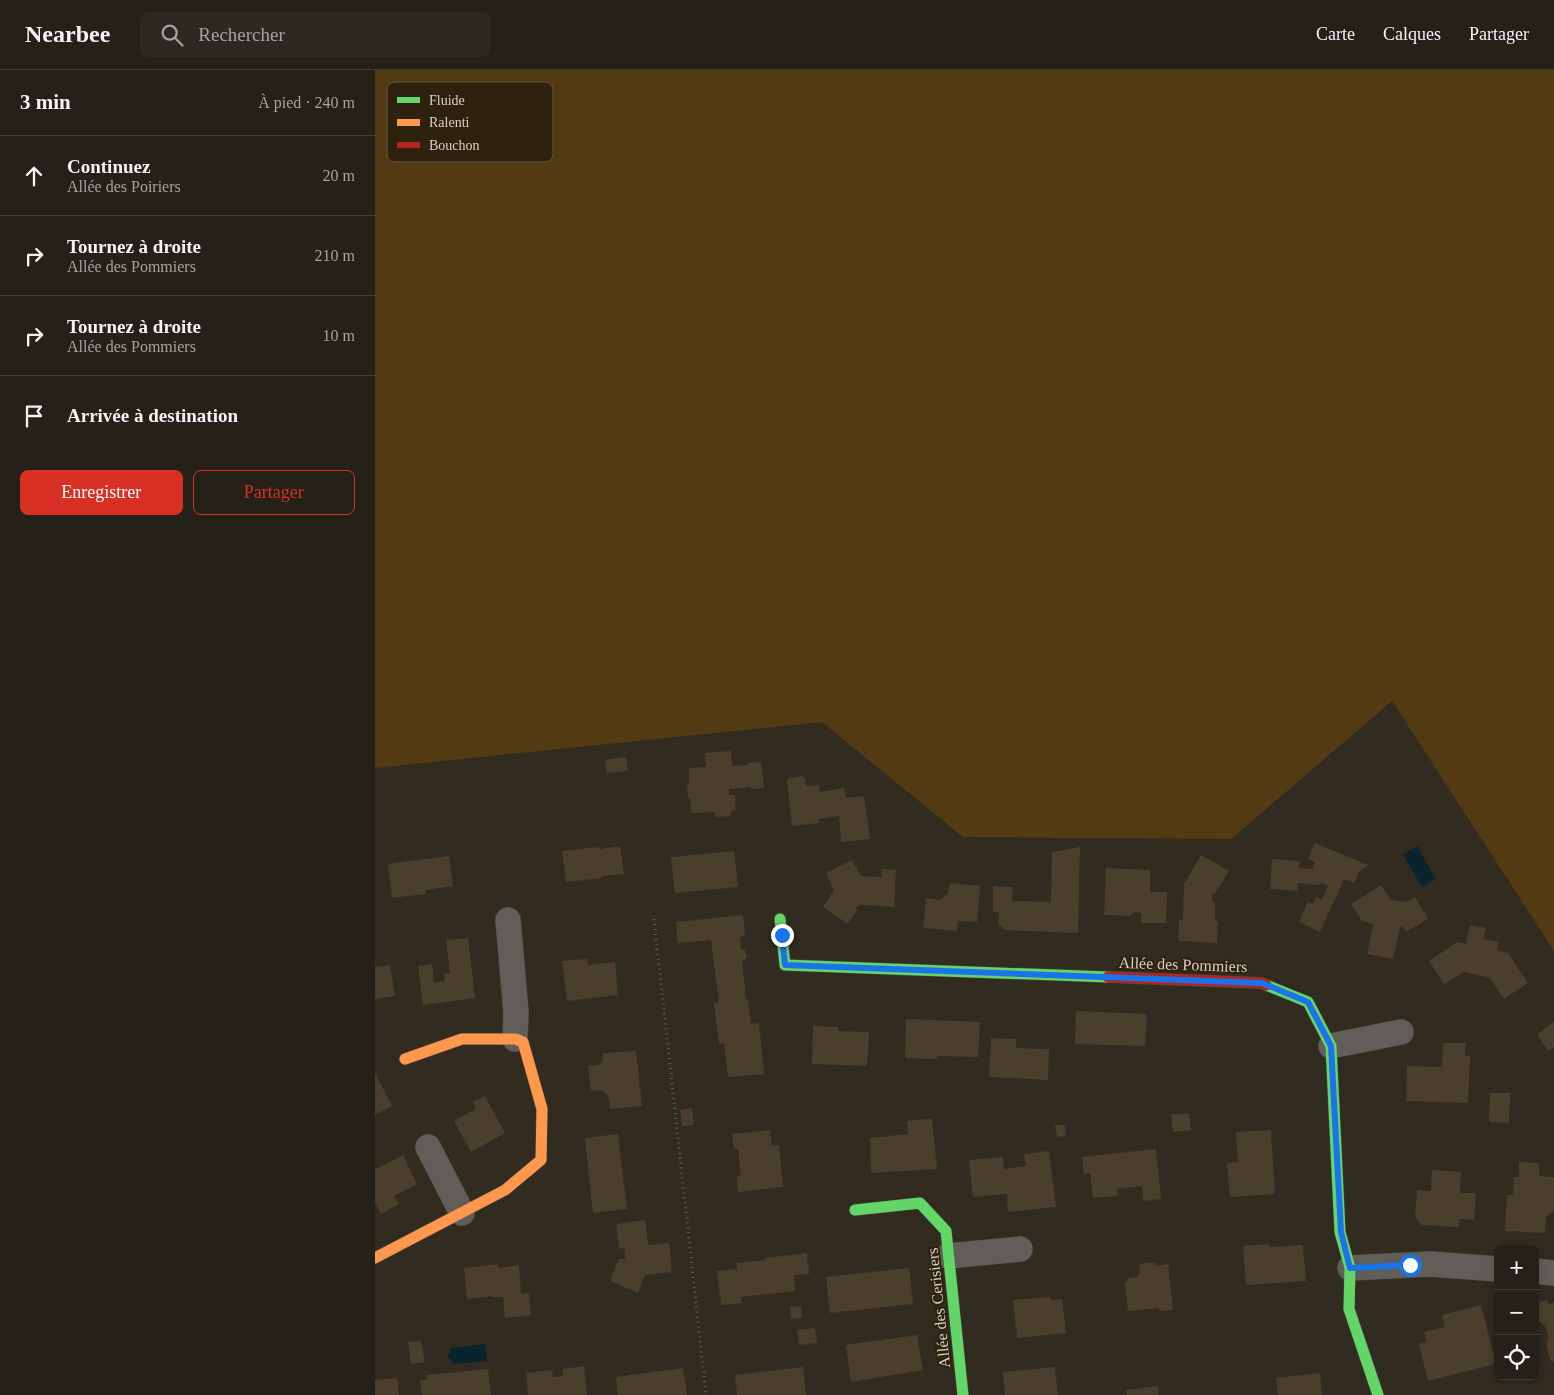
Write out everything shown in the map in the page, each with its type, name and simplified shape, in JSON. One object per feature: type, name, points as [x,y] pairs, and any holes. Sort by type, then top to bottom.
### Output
[{"type":"street","name":"Allée des Pommiers","points":[[780,919],[785,965],[1262,983],[1308,1002],[1331,1046],[1341,1232],[1350,1268],[1349,1309],[1378,1395]]},
{"type":"street","points":[[508,920],[516,1012],[515,1039]]},
{"type":"street","points":[[1331,1046],[1401,1032]]},
{"type":"street","points":[[376,1256],[505,1190],[541,1160],[542,1109],[523,1042],[515,1039],[462,1039],[405,1059]]},
{"type":"street","points":[[428,1147],[462,1213]]},
{"type":"street","name":"Allée des Cerisiers","points":[[855,1210],[919,1204],[946,1231],[963,1395]]},
{"type":"street","points":[[948,1256],[1020,1249]]},
{"type":"street","points":[[1350,1268],[1430,1264],[1494,1269]]},
{"type":"street","points":[[1539,1271],[1554,1273]]},
{"type":"path","points":[[654,919],[706,1395]]},
{"type":"shaded area","points":[[375,70],[1554,70],[1554,951],[1392,701],[1231,839],[963,837],[822,722],[375,768]]},
{"type":"water","points":[[1417,846],[1436,879],[1422,887],[1403,855]]},
{"type":"water","points":[[485,1344],[487,1361],[453,1364],[448,1358],[451,1348]]},
{"type":"building","points":[[731,751],[732,766],[761,762],[764,788],[729,789],[729,795],[735,795],[736,810],[731,811],[731,816],[715,817],[715,812],[691,813],[687,783],[689,783],[689,768],[706,767],[705,753]]},
{"type":"building","points":[[626,757],[628,771],[607,773],[605,760]]},
{"type":"building","points":[[802,776],[805,779],[806,786],[819,785],[820,792],[844,788],[846,798],[864,796],[870,839],[841,842],[839,816],[819,819],[819,823],[792,826],[787,781],[789,778]]},
{"type":"building","points":[[1315,843],[1368,865],[1359,872],[1354,883],[1344,879],[1320,932],[1299,922],[1308,902],[1313,904],[1316,897],[1322,900],[1328,886],[1321,883],[1320,885],[1298,883],[1298,891],[1270,889],[1272,859],[1300,861],[1299,868],[1312,869],[1315,862],[1308,859]]},
{"type":"building","points":[[620,846],[624,874],[566,882],[562,851]]},
{"type":"building","points":[[1080,847],[1078,933],[1005,930],[998,923],[999,912],[993,912],[993,886],[1013,887],[1012,901],[1051,902],[1052,852]]},
{"type":"building","points":[[734,851],[738,887],[675,893],[671,857]]},
{"type":"building","points":[[1201,855],[1229,871],[1215,894],[1212,894],[1212,902],[1215,902],[1215,921],[1218,921],[1217,943],[1178,941],[1179,920],[1183,920],[1184,884]]},
{"type":"building","points":[[449,856],[453,886],[425,890],[425,894],[392,898],[388,864]]},
{"type":"building","points":[[852,860],[861,876],[882,877],[882,869],[896,870],[894,907],[862,904],[855,908],[857,910],[848,924],[823,907],[834,890],[826,873]]},
{"type":"building","points":[[1106,868],[1150,870],[1150,892],[1167,892],[1166,923],[1141,923],[1141,913],[1134,912],[1130,916],[1104,915]]},
{"type":"building","points":[[950,883],[980,886],[977,922],[958,921],[957,931],[923,928],[926,898],[940,900],[948,893]]},
{"type":"building","points":[[1381,885],[1391,900],[1406,902],[1415,897],[1428,919],[1406,932],[1402,925],[1393,959],[1367,954],[1373,924],[1362,921],[1351,904]]},
{"type":"building","points":[[743,915],[745,936],[740,937],[741,950],[745,949],[747,959],[742,960],[746,999],[748,999],[751,1024],[759,1023],[764,1074],[728,1077],[724,1043],[719,1044],[714,1003],[719,1002],[711,940],[678,943],[676,922]]},
{"type":"building","points":[[1470,925],[1486,928],[1483,939],[1499,942],[1497,950],[1508,953],[1528,983],[1504,999],[1490,978],[1464,972],[1444,984],[1429,961],[1457,942],[1466,944]]},
{"type":"building","points":[[468,938],[475,998],[423,1005],[418,966],[432,964],[434,983],[445,981],[444,974],[450,973],[446,940]]},
{"type":"building","points":[[587,959],[588,965],[615,962],[618,995],[567,1001],[562,961]]},
{"type":"building","points":[[390,965],[395,996],[375,999],[375,967]]},
{"type":"building","points":[[1076,1011],[1147,1014],[1145,1046],[1075,1044]]},
{"type":"building","points":[[906,1019],[980,1022],[978,1057],[937,1056],[937,1059],[905,1058]]},
{"type":"building","points":[[1554,1022],[1554,1047],[1548,1051],[1537,1034]]},
{"type":"building","points":[[813,1026],[838,1027],[838,1031],[869,1032],[867,1066],[812,1064]]},
{"type":"building","points":[[991,1038],[1016,1039],[1016,1048],[1049,1049],[1048,1080],[989,1077]]},
{"type":"building","points":[[1443,1043],[1466,1043],[1465,1056],[1470,1056],[1468,1103],[1406,1101],[1407,1066],[1442,1067]]},
{"type":"building","points":[[636,1051],[642,1106],[610,1109],[609,1098],[602,1090],[591,1091],[588,1066],[599,1065],[603,1059],[603,1053]]},
{"type":"building","points":[[375,1073],[392,1106],[375,1115]]},
{"type":"building","points":[[1490,1093],[1510,1093],[1509,1123],[1489,1122]]},
{"type":"building","points":[[485,1096],[505,1133],[471,1152],[454,1121],[476,1109],[473,1102]]},
{"type":"building","points":[[692,1108],[694,1125],[682,1126],[680,1110]]},
{"type":"building","points":[[1171,1114],[1189,1114],[1191,1130],[1173,1132]]},
{"type":"building","points":[[932,1119],[937,1169],[871,1173],[870,1138],[908,1134],[907,1121]]},
{"type":"building","points":[[1055,1125],[1065,1125],[1066,1136],[1057,1137]]},
{"type":"building","points":[[770,1130],[772,1146],[779,1145],[783,1187],[738,1192],[737,1176],[741,1176],[738,1149],[734,1149],[732,1134]]},
{"type":"building","points":[[1271,1130],[1275,1194],[1230,1197],[1227,1163],[1238,1162],[1236,1132]]},
{"type":"building","points":[[618,1134],[627,1209],[593,1213],[585,1138]]},
{"type":"building","points":[[1156,1149],[1161,1199],[1143,1201],[1142,1186],[1117,1189],[1118,1196],[1093,1198],[1090,1173],[1084,1174],[1082,1157]]},
{"type":"building","points":[[1049,1151],[1056,1207],[1008,1212],[1007,1194],[973,1197],[969,1160],[1003,1157],[1004,1169],[1026,1166],[1024,1154]]},
{"type":"building","points":[[403,1155],[417,1184],[394,1196],[399,1204],[381,1214],[375,1202],[375,1169]]},
{"type":"building","points":[[1519,1162],[1539,1163],[1539,1176],[1554,1177],[1554,1211],[1546,1217],[1545,1233],[1505,1231],[1507,1195],[1513,1195],[1514,1177],[1519,1177]]},
{"type":"building","points":[[1432,1170],[1461,1172],[1460,1193],[1476,1193],[1474,1220],[1459,1219],[1459,1227],[1439,1226],[1422,1225],[1415,1217],[1417,1190],[1431,1191]]},
{"type":"building","points":[[645,1220],[648,1245],[669,1243],[672,1272],[645,1275],[638,1293],[610,1281],[619,1259],[625,1259],[624,1248],[619,1249],[616,1224]]},
{"type":"building","points":[[1269,1244],[1269,1247],[1303,1245],[1306,1281],[1246,1285],[1243,1246]]},
{"type":"building","points":[[807,1253],[809,1274],[794,1275],[795,1291],[741,1297],[742,1303],[721,1305],[717,1271],[737,1269],[736,1263]]},
{"type":"building","points":[[1155,1262],[1156,1266],[1168,1264],[1173,1310],[1159,1311],[1159,1308],[1128,1311],[1125,1283],[1129,1278],[1137,1277],[1140,1273],[1139,1264]]},
{"type":"building","points":[[498,1264],[498,1268],[519,1265],[521,1294],[529,1293],[531,1315],[505,1318],[503,1297],[492,1296],[467,1299],[464,1268]]},
{"type":"building","points":[[909,1268],[913,1304],[830,1313],[826,1277]]},
{"type":"building","points":[[1050,1297],[1051,1300],[1062,1299],[1066,1333],[1017,1338],[1013,1300]]},
{"type":"building","points":[[1547,1300],[1548,1304],[1554,1303],[1554,1362],[1550,1360],[1546,1343],[1549,1338],[1545,1325],[1539,1322],[1539,1302]]},
{"type":"building","points":[[1481,1305],[1494,1356],[1494,1364],[1428,1381],[1419,1344],[1427,1342],[1424,1332],[1445,1327],[1442,1315]]},
{"type":"building","points":[[801,1306],[802,1318],[791,1319],[790,1307]]},
{"type":"building","points":[[815,1328],[817,1343],[799,1345],[797,1330]]},
{"type":"building","points":[[917,1335],[923,1370],[851,1382],[846,1345]]},
{"type":"building","points":[[421,1341],[425,1362],[411,1364],[408,1342]]},
{"type":"building","points":[[584,1366],[587,1395],[528,1395],[526,1373],[552,1370],[553,1377],[563,1376],[563,1369]]},
{"type":"building","points":[[803,1367],[806,1395],[737,1395],[735,1375]]},
{"type":"building","points":[[1055,1367],[1058,1395],[1005,1395],[1003,1372]]},
{"type":"building","points":[[683,1368],[687,1395],[618,1395],[616,1377]]},
{"type":"building","points":[[488,1369],[491,1395],[422,1395],[420,1380],[427,1380],[426,1375]]},
{"type":"building","points":[[1320,1373],[1322,1395],[1278,1395],[1276,1378]]},
{"type":"building","points":[[397,1378],[399,1395],[375,1395],[375,1380]]},
{"type":"building","points":[[1158,1386],[1158,1395],[1127,1395],[1126,1390]]},
{"type":"traffic: fast","points":[[780,919],[785,965],[1108,977]]},
{"type":"traffic: fast","points":[[1266,985],[1308,1002],[1331,1046],[1340,1232],[1350,1268],[1349,1309],[1378,1395]]},
{"type":"traffic: fast","points":[[855,1210],[920,1203],[946,1231],[963,1395]]},
{"type":"traffic: slow","points":[[375,1258],[505,1190],[541,1160],[542,1109],[523,1042],[515,1039],[462,1039],[405,1059]]},
{"type":"traffic: jam","points":[[1108,977],[1262,983],[1266,985]]},
{"type":"route","points":[[782,935],[785,965],[1262,983],[1308,1002],[1331,1046],[1341,1232],[1350,1268],[1410,1265]]}]
